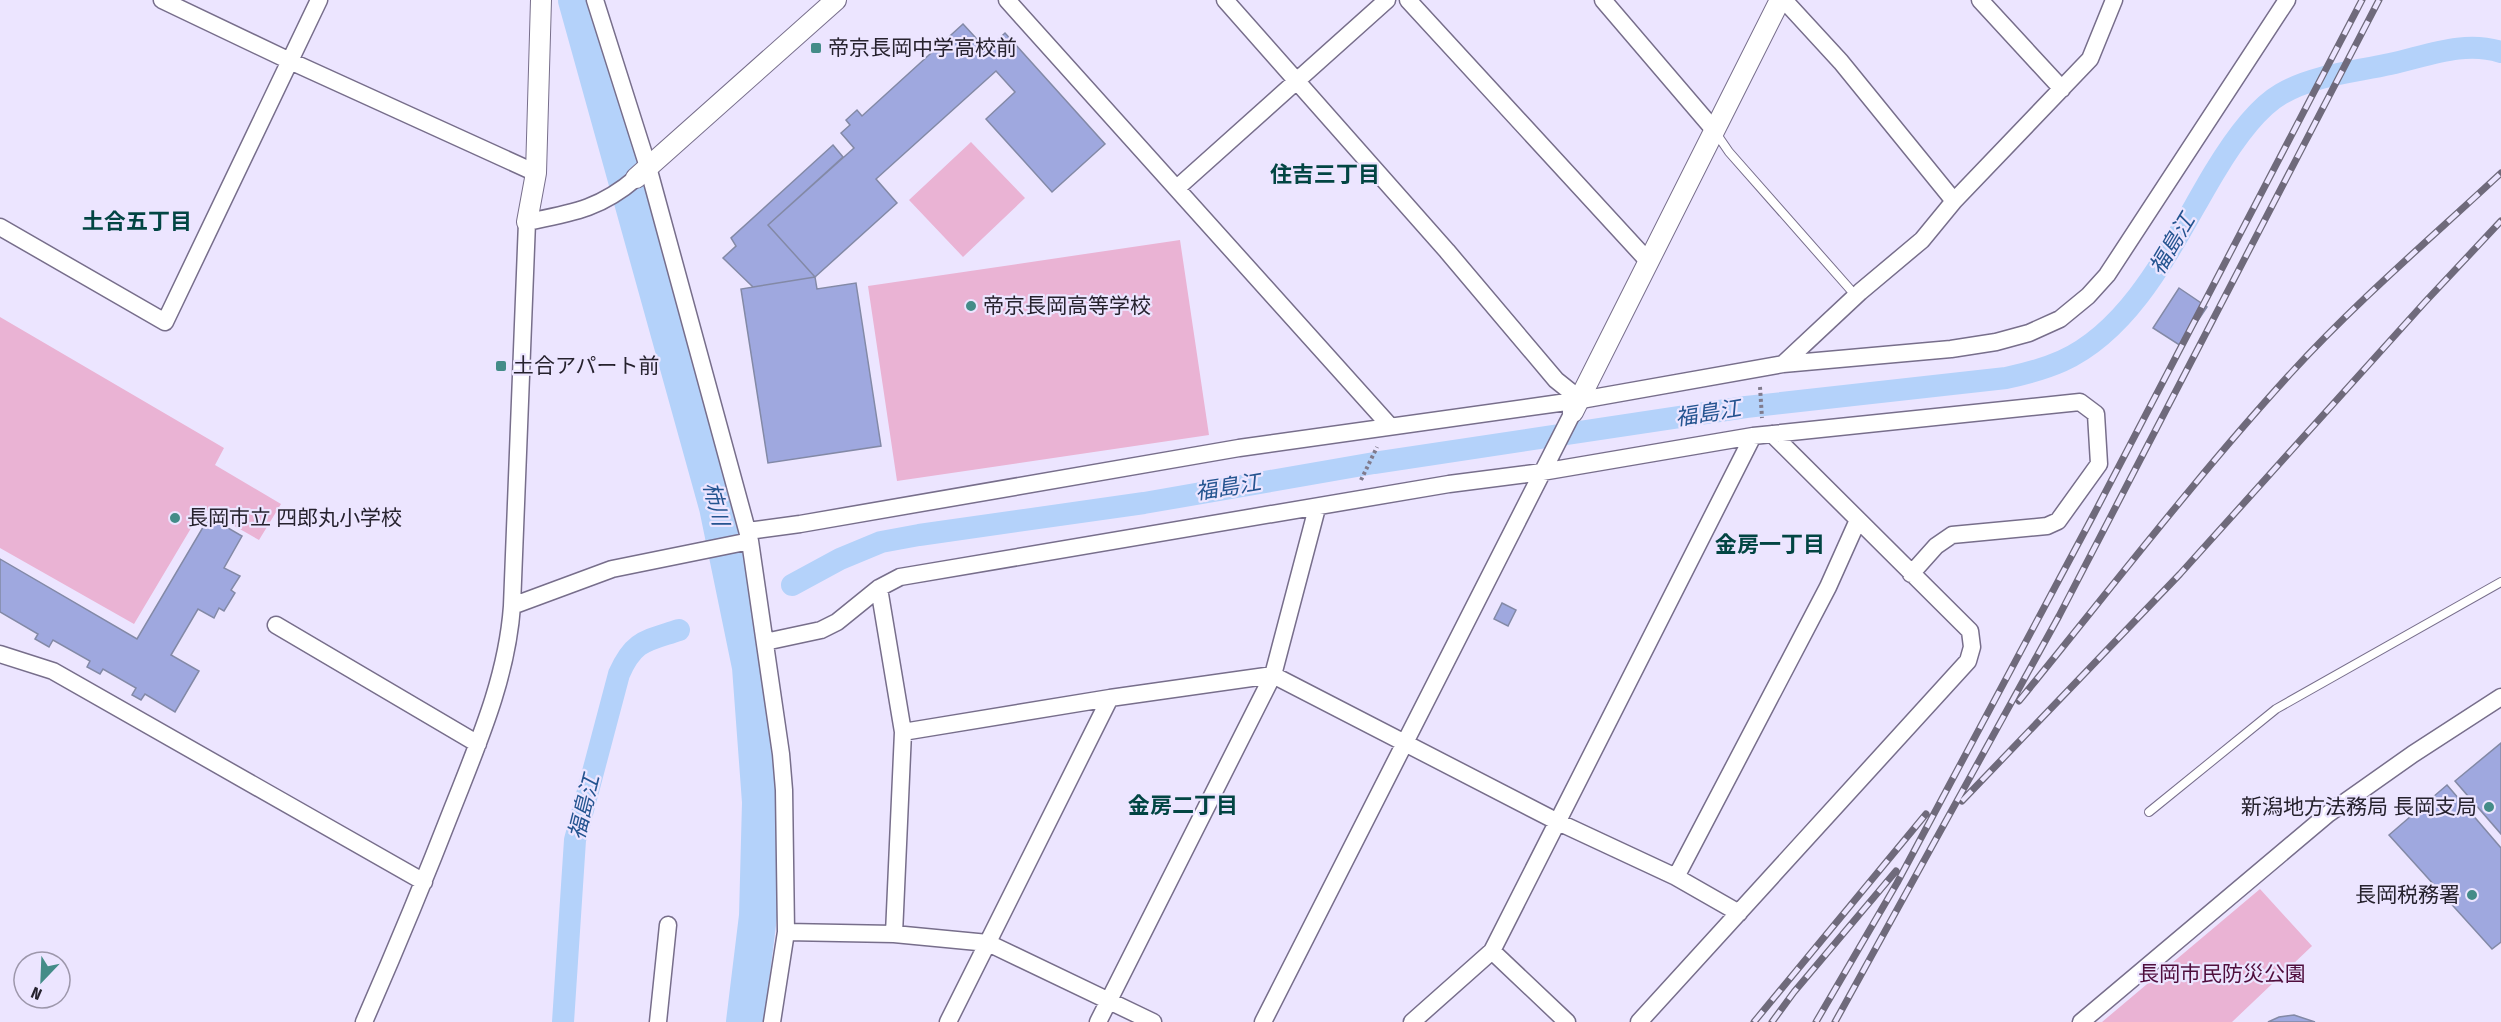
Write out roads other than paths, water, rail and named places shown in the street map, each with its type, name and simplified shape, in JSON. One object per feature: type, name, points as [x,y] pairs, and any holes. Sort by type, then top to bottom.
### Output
[{"type":"street","points":[[162,0],[536,173]]},
{"type":"street","points":[[0,227],[165,322],[319,0]]},
{"type":"street","points":[[364,1022],[424,882],[478,744],[491,710],[506,654],[512,606],[527,222],[536,173],[542,0]]},
{"type":"street","points":[[596,0],[642,172],[747,538],[765,642],[784,790],[786,932],[772,1022]]},
{"type":"street","points":[[1007,0],[1390,426]]},
{"type":"street","points":[[1225,0],[1448,251],[1577,406]]},
{"type":"street","points":[[1178,188],[1387,0]]},
{"type":"street","points":[[1408,0],[1648,261]]},
{"type":"street","points":[[1603,0],[1715,131]]},
{"type":"street","points":[[1263,1022],[1782,0],[1841,62],[1954,201]]},
{"type":"street","points":[[1980,0],[2062,89]]},
{"type":"street","points":[[1783,364],[1856,296],[1922,240],[1954,201],[2090,59],[2114,0]]},
{"type":"street","points":[[512,606],[612,569],[705,550],[812,522],[1228,450],[1390,426],[1577,406],[1783,364],[1951,349],[1996,342],[2029,333],[2060,319],[2088,296],[2108,275],[2287,0]]},
{"type":"street","points":[[527,222],[578,211],[606,199],[642,172],[831,1]]},
{"type":"street","points":[[765,642],[821,630],[837,622],[879,588],[900,577],[1449,484],[1542,472],[1763,431],[2080,402],[2096,414],[2099,464],[2058,521],[2046,526],[1952,535],[1936,546],[1911,574]]},
{"type":"street","points":[[1639,1022],[1968,661],[1972,647],[1970,632],[1858,520],[1763,431]]},
{"type":"street","points":[[1412,1022],[1492,951],[1763,431]]},
{"type":"street","points":[[1098,1022],[1273,675],[1317,508]]},
{"type":"street","points":[[1676,877],[1828,587],[1858,520]]},
{"type":"street","points":[[879,588],[903,732],[894,934]]},
{"type":"street","points":[[276,625],[478,744]]},
{"type":"street","points":[[0,654],[53,671],[424,882]]},
{"type":"street","points":[[903,732],[1110,698],[1273,675],[1407,742],[1558,822],[1676,877],[1739,913]]},
{"type":"street","points":[[2081,1022],[2328,814],[2413,754],[2501,697]]},
{"type":"street","points":[[948,1022],[1110,698]]},
{"type":"street","points":[[658,1022],[668,924]]},
{"type":"street","points":[[786,932],[894,934],[988,943],[1153,1022]]},
{"type":"street","points":[[1492,951],[1549,1016],[1568,1022]]},
{"type":"lane","points":[[1715,131],[1729,152],[1856,296]]},
{"type":"lane","points":[[2149,812],[2276,709],[2499,587]]},
{"type":"waterway","name":"柿川","points":[[577,0],[718,507],[751,667],[761,802],[758,916],[745,1022]]},
{"type":"waterway","name":"福島江","points":[[792,585],[840,559],[881,542],[919,535],[1144,503],[1374,463],[1746,407],[2006,378],[2041,369],[2062,361],[2088,346],[2111,327],[2132,304],[2168,252],[2227,152],[2252,119],[2281,94],[2320,78],[2446,50],[2473,48],[2501,52]]},
{"type":"waterway","name":"福島江","points":[[563,1022],[575,840],[619,674],[630,654],[642,643],[679,630]]},
{"type":"railway","points":[[1816,1022],[1897,883],[2094,514],[2362,0]]},
{"type":"railway","points":[[1835,1022],[2059,616],[2379,0]]},
{"type":"railway","points":[[2019,701],[2187,493],[2291,373],[2367,296],[2501,173]]},
{"type":"railway","points":[[1962,801],[2180,574],[2501,221]]},
{"type":"railway","points":[[1754,1022],[1926,814]]},
{"type":"railway","points":[[1772,1022],[1794,992],[1896,871]]},
{"type":"place","name":"帝京長岡中学高校前","points":[[816,48]]},
{"type":"place","name":"帝京長岡高等学校","points":[[971,306]]},
{"type":"place","name":"土合アパート前","points":[[501,366]]},
{"type":"place","name":"長岡市立 四郎丸小学校","points":[[175,518]]},
{"type":"place","name":"新潟地方法務局 長岡支局","points":[[2489,807]]},
{"type":"place","name":"長岡税務署","points":[[2472,895]]},
{"type":"district","name":"住吉三丁目","points":[[1325,174]]},
{"type":"district","name":"土合五丁目","points":[[137,221]]},
{"type":"district","name":"金房一丁目","points":[[1770,544]]},
{"type":"district","name":"金房二丁目","points":[[1183,805]]},
{"type":"park label","name":"長岡市民防災公園","points":[[2222,974]]}]
